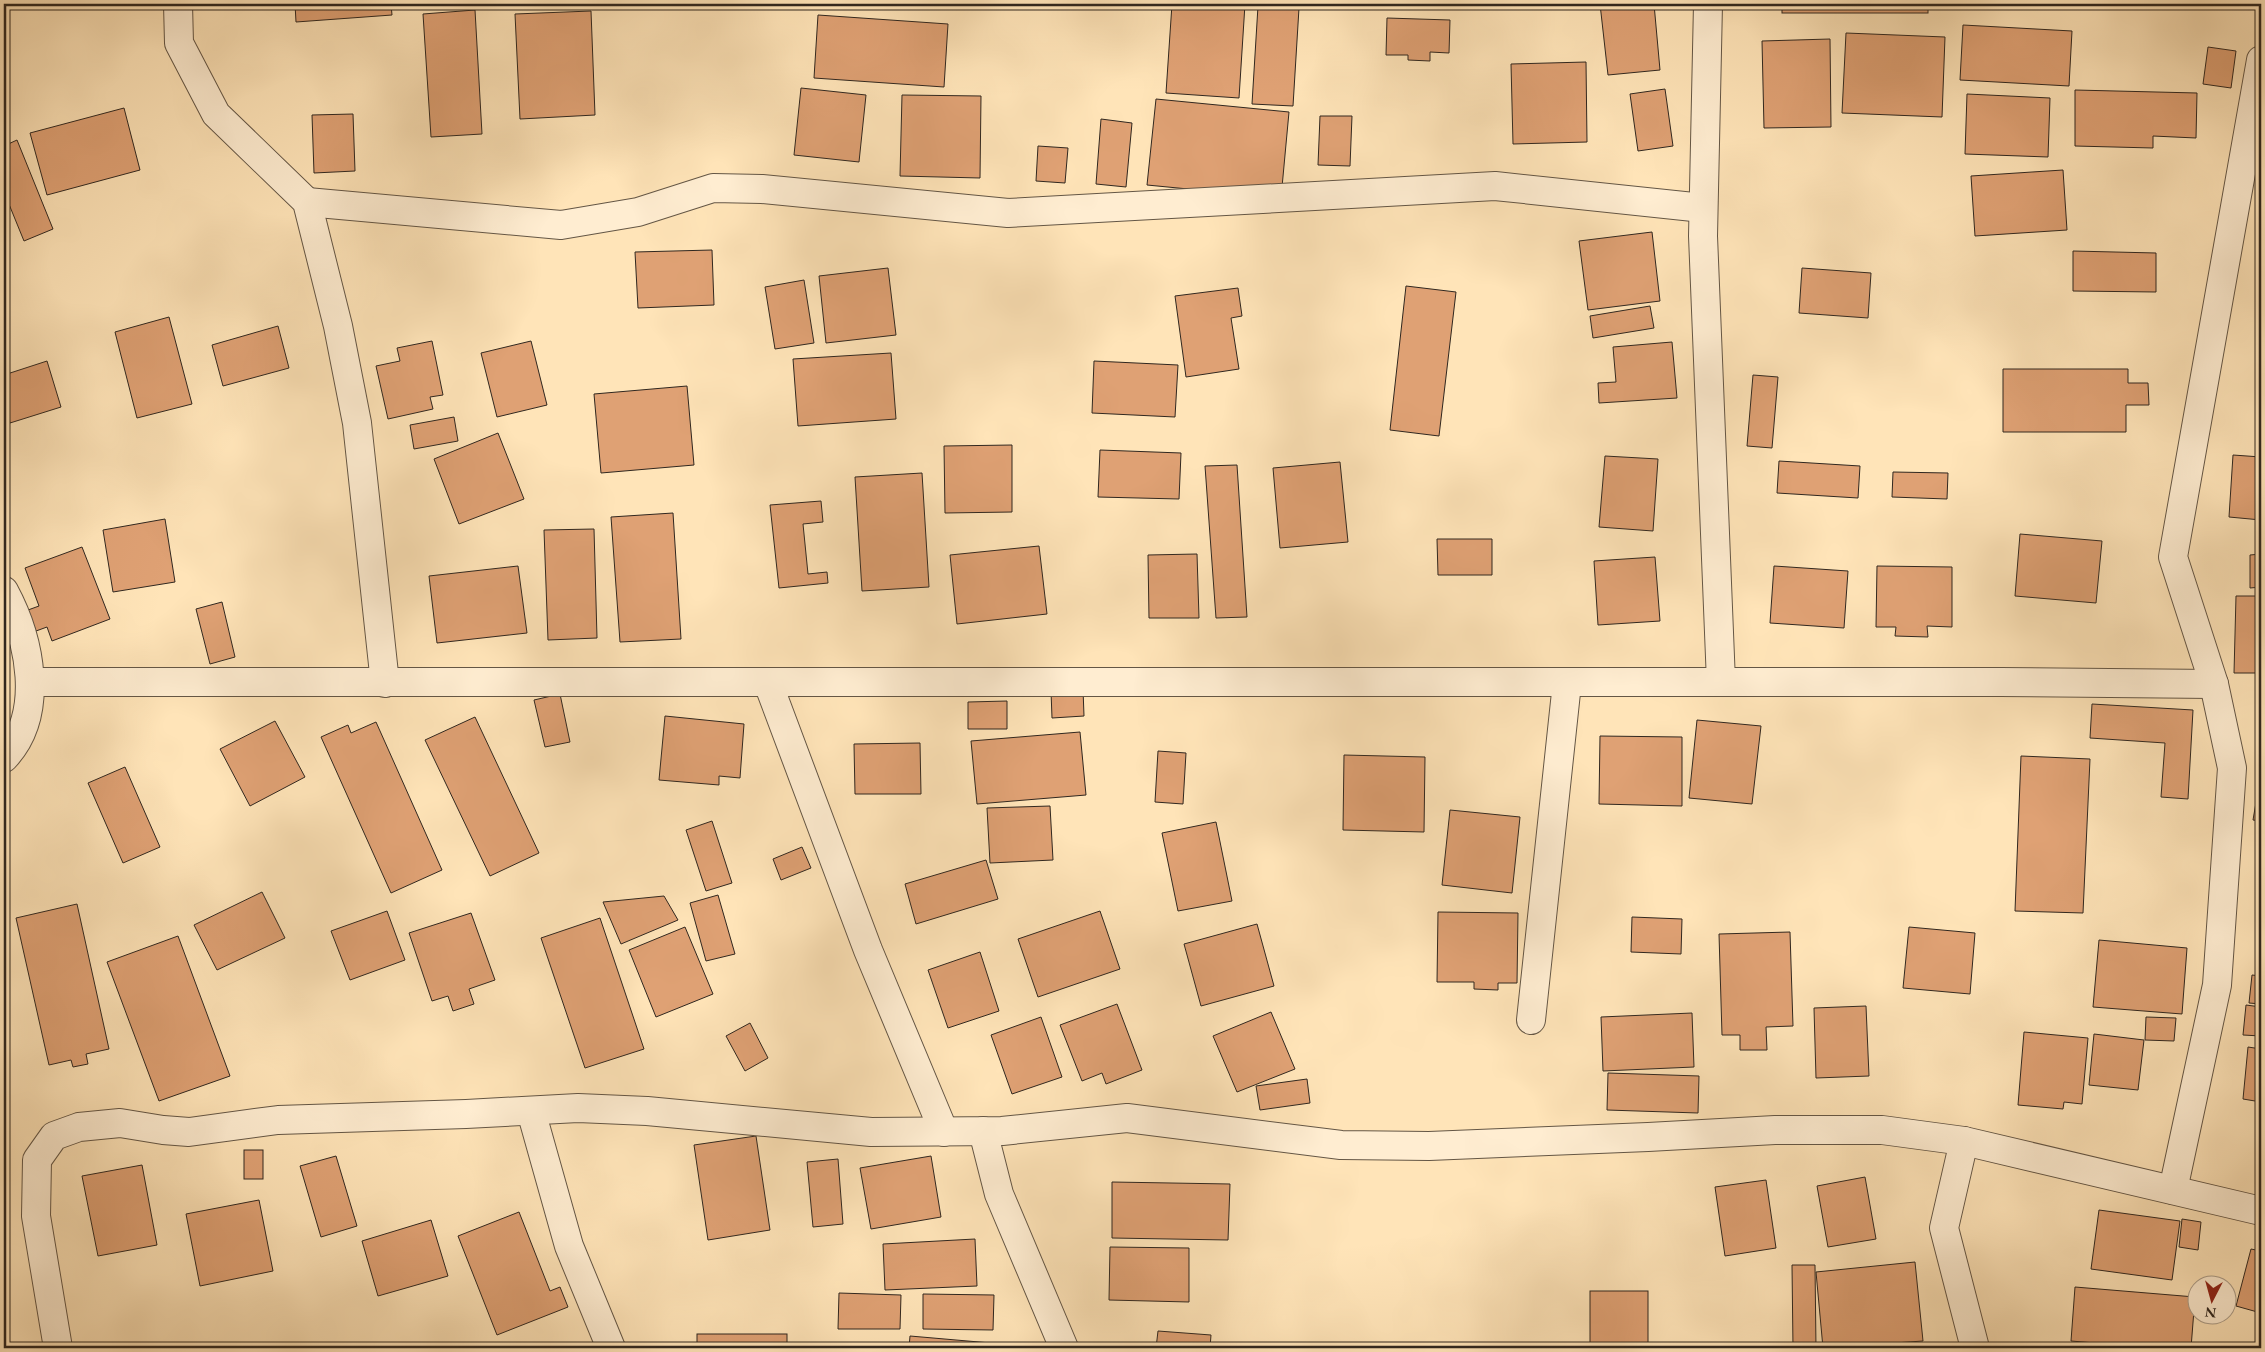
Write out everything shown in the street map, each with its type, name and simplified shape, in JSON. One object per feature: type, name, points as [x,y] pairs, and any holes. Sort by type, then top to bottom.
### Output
[{"type":"street","points":[[178,4],[179,43],[216,114],[307,202],[338,326],[357,423],[385,683]]},
{"type":"street","points":[[1708,4],[1703,208],[1721,682]]},
{"type":"street","points":[[2173,1190],[2217,985],[2232,768],[2214,684],[2172,557],[2261,60]]},
{"type":"street","points":[[307,202],[561,225],[638,212],[713,188],[762,189],[1008,213],[1495,186],[1703,208]]},
{"type":"street","points":[[4,591],[24,644],[31,682],[26,718],[4,758]]},
{"type":"street","points":[[31,682],[1721,682],[2214,684]]},
{"type":"street","points":[[768,683],[868,950],[944,1132]]},
{"type":"street","points":[[1531,1020],[1567,683]]},
{"type":"street","points":[[58,1348],[36,1216],[37,1160],[54,1136],[79,1127],[120,1123],[189,1132],[278,1120],[578,1108],[647,1110],[871,1132],[1002,1131],[1127,1118],[1341,1145],[1429,1146],[1775,1130],[1882,1130],[1964,1141],[2261,1211]]},
{"type":"street","points":[[531,1111],[569,1246],[611,1348]]},
{"type":"street","points":[[983,1131],[999,1194],[1064,1348]]},
{"type":"street","points":[[1964,1141],[1944,1228],[1975,1348]]},
{"type":"building","points":[[295,4],[391,4],[392,15],[296,22]]},
{"type":"building","points":[[1172,4],[1245,4],[1239,98],[1166,93]]},
{"type":"building","points":[[1600,4],[1654,4],[1660,70],[1608,75]]},
{"type":"building","points":[[1782,4],[1928,4],[1928,13],[1782,13]]},
{"type":"building","points":[[1258,6],[1299,8],[1293,106],[1252,104]]},
{"type":"building","points":[[475,10],[482,134],[431,137],[423,14]]},
{"type":"building","points":[[591,11],[595,115],[520,119],[515,14]]},
{"type":"building","points":[[818,15],[948,24],[944,87],[814,78]]},
{"type":"building","points":[[1387,18],[1450,20],[1449,53],[1430,52],[1430,61],[1408,60],[1408,55],[1386,55]]},
{"type":"building","points":[[1963,25],[2072,31],[2069,86],[1960,80]]},
{"type":"building","points":[[1846,33],[1945,37],[1942,117],[1842,113]]},
{"type":"building","points":[[1830,39],[1831,127],[1764,128],[1762,41]]},
{"type":"building","points":[[2208,47],[2236,51],[2231,88],[2203,84]]},
{"type":"building","points":[[1586,62],[1587,142],[1513,144],[1511,64]]},
{"type":"building","points":[[801,88],[866,95],[859,162],[794,155]]},
{"type":"building","points":[[1665,89],[1673,146],[1638,151],[1630,94]]},
{"type":"building","points":[[2075,90],[2197,93],[2196,138],[2153,136],[2153,148],[2075,146]]},
{"type":"building","points":[[1967,94],[2050,98],[2048,157],[1965,154]]},
{"type":"building","points":[[902,95],[981,96],[980,178],[900,176]]},
{"type":"building","points":[[1156,99],[1289,112],[1281,198],[1147,185]]},
{"type":"building","points":[[124,108],[140,170],[47,195],[30,133]]},
{"type":"building","points":[[353,114],[355,171],[314,173],[312,115]]},
{"type":"building","points":[[1320,116],[1352,116],[1350,166],[1318,165]]},
{"type":"building","points":[[1101,119],[1132,123],[1126,187],[1096,184]]},
{"type":"building","points":[[17,140],[53,229],[24,241],[4,192],[4,146]]},
{"type":"building","points":[[1038,146],[1068,148],[1065,183],[1036,181]]},
{"type":"building","points":[[2063,170],[2067,230],[1975,236],[1971,176]]},
{"type":"building","points":[[1652,232],[1660,301],[1588,310],[1579,241]]},
{"type":"building","points":[[712,250],[714,305],[638,308],[635,252]]},
{"type":"building","points":[[2073,251],[2156,253],[2156,292],[2073,291]]},
{"type":"building","points":[[888,268],[896,335],[826,343],[819,276]]},
{"type":"building","points":[[1802,268],[1871,273],[1868,318],[1799,313]]},
{"type":"building","points":[[804,280],[814,343],[775,349],[765,287]]},
{"type":"building","points":[[1406,286],[1456,292],[1439,436],[1390,430]]},
{"type":"building","points":[[1238,288],[1242,316],[1231,318],[1239,369],[1186,377],[1175,296]]},
{"type":"building","points":[[1650,306],[1654,328],[1593,338],[1590,316]]},
{"type":"building","points":[[169,317],[192,404],[137,418],[115,332]]},
{"type":"building","points":[[278,326],[289,368],[223,386],[212,345]]},
{"type":"building","points":[[432,341],[443,395],[430,397],[433,409],[388,419],[376,366],[400,361],[397,348]]},
{"type":"building","points":[[531,341],[547,405],[497,417],[481,353]]},
{"type":"building","points":[[1672,342],[1677,398],[1599,403],[1598,383],[1616,382],[1613,347]]},
{"type":"building","points":[[891,353],[896,419],[798,426],[793,359]]},
{"type":"building","points":[[47,361],[61,407],[10,423],[4,402],[4,375]]},
{"type":"building","points":[[1094,361],[1178,365],[1175,417],[1092,413]]},
{"type":"building","points":[[2003,369],[2128,369],[2128,383],[2148,383],[2149,405],[2126,405],[2126,432],[2003,432]]},
{"type":"building","points":[[1753,375],[1778,377],[1772,448],[1747,446]]},
{"type":"building","points":[[687,386],[694,465],[601,473],[594,394]]},
{"type":"building","points":[[454,417],[458,441],[414,449],[410,425]]},
{"type":"building","points":[[498,433],[524,499],[459,524],[434,459]]},
{"type":"building","points":[[1012,445],[1012,512],[945,513],[944,446]]},
{"type":"building","points":[[1100,450],[1181,453],[1179,499],[1098,497]]},
{"type":"building","points":[[2233,455],[2261,457],[2261,520],[2229,517]]},
{"type":"building","points":[[1605,456],[1658,459],[1653,531],[1599,527]]},
{"type":"building","points":[[1779,461],[1860,466],[1858,498],[1777,493]]},
{"type":"building","points":[[1340,462],[1348,542],[1280,548],[1273,468]]},
{"type":"building","points":[[1237,465],[1247,617],[1216,618],[1205,466]]},
{"type":"building","points":[[1893,472],[1948,473],[1947,499],[1892,497]]},
{"type":"building","points":[[922,473],[929,587],[862,591],[855,477]]},
{"type":"building","points":[[821,501],[823,522],[803,524],[808,574],[827,572],[828,583],[779,588],[770,505]]},
{"type":"building","points":[[673,513],[681,639],[620,642],[611,517]]},
{"type":"building","points":[[165,519],[175,582],[113,592],[103,530]]},
{"type":"building","points":[[594,529],[597,638],[548,640],[544,530]]},
{"type":"building","points":[[2020,534],[2102,541],[2096,603],[2015,596]]},
{"type":"building","points":[[1437,539],[1492,539],[1492,575],[1438,575]]},
{"type":"building","points":[[1039,546],[1047,614],[957,624],[950,555]]},
{"type":"building","points":[[82,547],[110,619],[52,641],[47,627],[36,631],[28,610],[39,606],[25,568]]},
{"type":"building","points":[[1197,554],[1199,618],[1149,618],[1148,555]]},
{"type":"building","points":[[2261,554],[2261,587],[2250,588],[2250,555]]},
{"type":"building","points":[[1655,557],[1660,621],[1598,625],[1594,561]]},
{"type":"building","points":[[518,566],[527,633],[437,643],[429,576]]},
{"type":"building","points":[[1774,566],[1848,571],[1844,628],[1770,623]]},
{"type":"building","points":[[1877,566],[1952,567],[1952,627],[1927,626],[1928,637],[1895,636],[1896,627],[1876,627]]},
{"type":"building","points":[[2236,596],[2261,596],[2261,673],[2234,673]]},
{"type":"building","points":[[222,602],[235,657],[210,664],[196,609]]},
{"type":"building","points":[[1083,689],[1084,716],[1052,718],[1051,691]]},
{"type":"building","points":[[560,694],[570,742],[545,747],[534,700]]},
{"type":"building","points":[[1007,701],[1007,729],[968,729],[968,702]]},
{"type":"building","points":[[2092,704],[2193,710],[2188,799],[2161,797],[2165,743],[2090,738]]},
{"type":"building","points":[[665,716],[744,724],[740,778],[719,776],[719,785],[659,780]]},
{"type":"building","points":[[475,717],[539,853],[490,876],[425,740]]},
{"type":"building","points":[[1697,720],[1761,726],[1752,804],[1689,798]]},
{"type":"building","points":[[275,721],[305,777],[250,806],[220,749]]},
{"type":"building","points":[[376,722],[442,870],[391,893],[321,737],[348,725],[351,733]]},
{"type":"building","points":[[2259,731],[2261,732],[2261,749],[2256,748]]},
{"type":"building","points":[[1080,732],[1086,795],[977,804],[971,741]]},
{"type":"building","points":[[1600,736],[1682,737],[1682,806],[1599,804]]},
{"type":"building","points":[[920,743],[921,794],[855,794],[854,744]]},
{"type":"building","points":[[1158,751],[1186,753],[1183,804],[1155,802]]},
{"type":"building","points":[[1344,755],[1425,757],[1424,832],[1343,830]]},
{"type":"building","points":[[2021,756],[2090,759],[2083,913],[2015,911]]},
{"type":"building","points":[[125,767],[160,847],[123,863],[88,783]]},
{"type":"building","points":[[2261,773],[2261,821],[2253,820]]},
{"type":"building","points":[[1050,806],[1053,860],[990,863],[987,808]]},
{"type":"building","points":[[1450,810],[1520,817],[1512,893],[1442,885]]},
{"type":"building","points":[[712,821],[732,883],[706,891],[686,830]]},
{"type":"building","points":[[1216,822],[1232,901],[1178,911],[1162,833]]},
{"type":"building","points":[[802,847],[811,868],[781,880],[773,859]]},
{"type":"building","points":[[986,860],[998,899],[916,924],[905,884]]},
{"type":"building","points":[[262,892],[285,938],[217,970],[194,925]]},
{"type":"building","points":[[718,895],[735,954],[706,961],[690,903]]},
{"type":"building","points":[[664,896],[678,920],[621,944],[603,902]]},
{"type":"building","points":[[77,904],[109,1049],[86,1054],[88,1064],[73,1067],[71,1060],[49,1065],[16,918]]},
{"type":"building","points":[[387,911],[405,960],[350,980],[331,931]]},
{"type":"building","points":[[1100,911],[1120,969],[1038,997],[1018,939]]},
{"type":"building","points":[[1438,912],[1518,913],[1517,983],[1498,983],[1498,990],[1474,989],[1474,982],[1437,982]]},
{"type":"building","points":[[471,913],[495,980],[469,989],[474,1004],[453,1011],[448,996],[432,1001],[409,933]]},
{"type":"building","points":[[1632,917],[1682,919],[1681,954],[1631,952]]},
{"type":"building","points":[[600,918],[644,1049],[585,1068],[541,938]]},
{"type":"building","points":[[1257,924],[1274,986],[1201,1006],[1184,944]]},
{"type":"building","points":[[685,927],[713,994],[656,1017],[629,950]]},
{"type":"building","points":[[1909,927],[1975,933],[1970,994],[1903,988]]},
{"type":"building","points":[[1790,932],[1793,1026],[1766,1027],[1767,1050],[1740,1050],[1740,1035],[1722,1035],[1719,934]]},
{"type":"building","points":[[178,936],[230,1076],[159,1101],[107,962]]},
{"type":"building","points":[[2099,940],[2187,948],[2182,1014],[2093,1007]]},
{"type":"building","points":[[980,952],[999,1011],[948,1028],[928,970]]},
{"type":"building","points":[[2252,975],[2261,976],[2261,1004],[2249,1003]]},
{"type":"building","points":[[1117,1004],[1142,1070],[1106,1084],[1102,1073],[1082,1081],[1060,1025]]},
{"type":"building","points":[[2246,1005],[2261,1007],[2261,1036],[2243,1035]]},
{"type":"building","points":[[1866,1006],[1869,1076],[1816,1078],[1814,1008]]},
{"type":"building","points":[[1271,1012],[1295,1069],[1237,1092],[1213,1036]]},
{"type":"building","points":[[1692,1013],[1694,1067],[1603,1071],[1601,1017]]},
{"type":"building","points":[[1041,1017],[1062,1077],[1012,1094],[991,1035]]},
{"type":"building","points":[[2146,1017],[2176,1018],[2174,1041],[2145,1040]]},
{"type":"building","points":[[750,1023],[768,1058],[745,1071],[726,1036]]},
{"type":"building","points":[[2024,1032],[2088,1038],[2082,1104],[2064,1102],[2063,1109],[2018,1105]]},
{"type":"building","points":[[2094,1034],[2144,1040],[2138,1090],[2089,1085]]},
{"type":"building","points":[[2248,1047],[2261,1049],[2261,1102],[2243,1099]]},
{"type":"building","points":[[1608,1073],[1699,1076],[1698,1113],[1607,1110]]},
{"type":"building","points":[[1307,1079],[1310,1103],[1260,1110],[1256,1086]]},
{"type":"building","points":[[756,1136],[770,1230],[708,1240],[694,1145]]},
{"type":"building","points":[[244,1150],[263,1150],[263,1179],[244,1179]]},
{"type":"building","points":[[336,1156],[357,1226],[321,1237],[300,1166]]},
{"type":"building","points":[[931,1156],[941,1217],[871,1229],[860,1168]]},
{"type":"building","points":[[838,1159],[843,1224],[813,1227],[807,1162]]},
{"type":"building","points":[[142,1165],[157,1245],[98,1256],[82,1176]]},
{"type":"building","points":[[1865,1177],[1876,1239],[1828,1247],[1817,1186]]},
{"type":"building","points":[[1766,1180],[1776,1248],[1725,1256],[1715,1187]]},
{"type":"building","points":[[1112,1182],[1230,1184],[1228,1240],[1112,1238]]},
{"type":"building","points":[[259,1200],[273,1271],[200,1286],[186,1214]]},
{"type":"building","points":[[2099,1210],[2180,1221],[2172,1280],[2091,1269]]},
{"type":"building","points":[[519,1212],[550,1291],[560,1287],[568,1307],[497,1335],[458,1236]]},
{"type":"building","points":[[2182,1219],[2201,1222],[2198,1250],[2179,1247]]},
{"type":"building","points":[[431,1220],[448,1276],[378,1296],[362,1241]]},
{"type":"building","points":[[975,1239],[977,1286],[885,1290],[883,1244]]},
{"type":"building","points":[[1110,1247],[1189,1248],[1189,1302],[1109,1300]]},
{"type":"building","points":[[2251,1249],[2261,1251],[2261,1313],[2238,1307],[2238,1298]]},
{"type":"building","points":[[1915,1262],[1923,1341],[1823,1348],[1816,1272]]},
{"type":"building","points":[[1792,1265],[1815,1265],[1816,1348],[1793,1348]]},
{"type":"building","points":[[2075,1287],[2188,1296],[2188,1324],[2193,1324],[2191,1348],[2156,1348],[2071,1341]]},
{"type":"building","points":[[1590,1291],[1648,1291],[1648,1348],[1590,1348]]},
{"type":"building","points":[[839,1293],[901,1295],[900,1329],[838,1329]]},
{"type":"building","points":[[923,1294],[994,1295],[993,1330],[923,1329]]},
{"type":"building","points":[[1158,1331],[1211,1335],[1210,1348],[1156,1348]]},
{"type":"building","points":[[697,1334],[787,1334],[787,1348],[697,1348]]},
{"type":"building","points":[[910,1336],[1025,1346],[1025,1348],[909,1348]]}]
